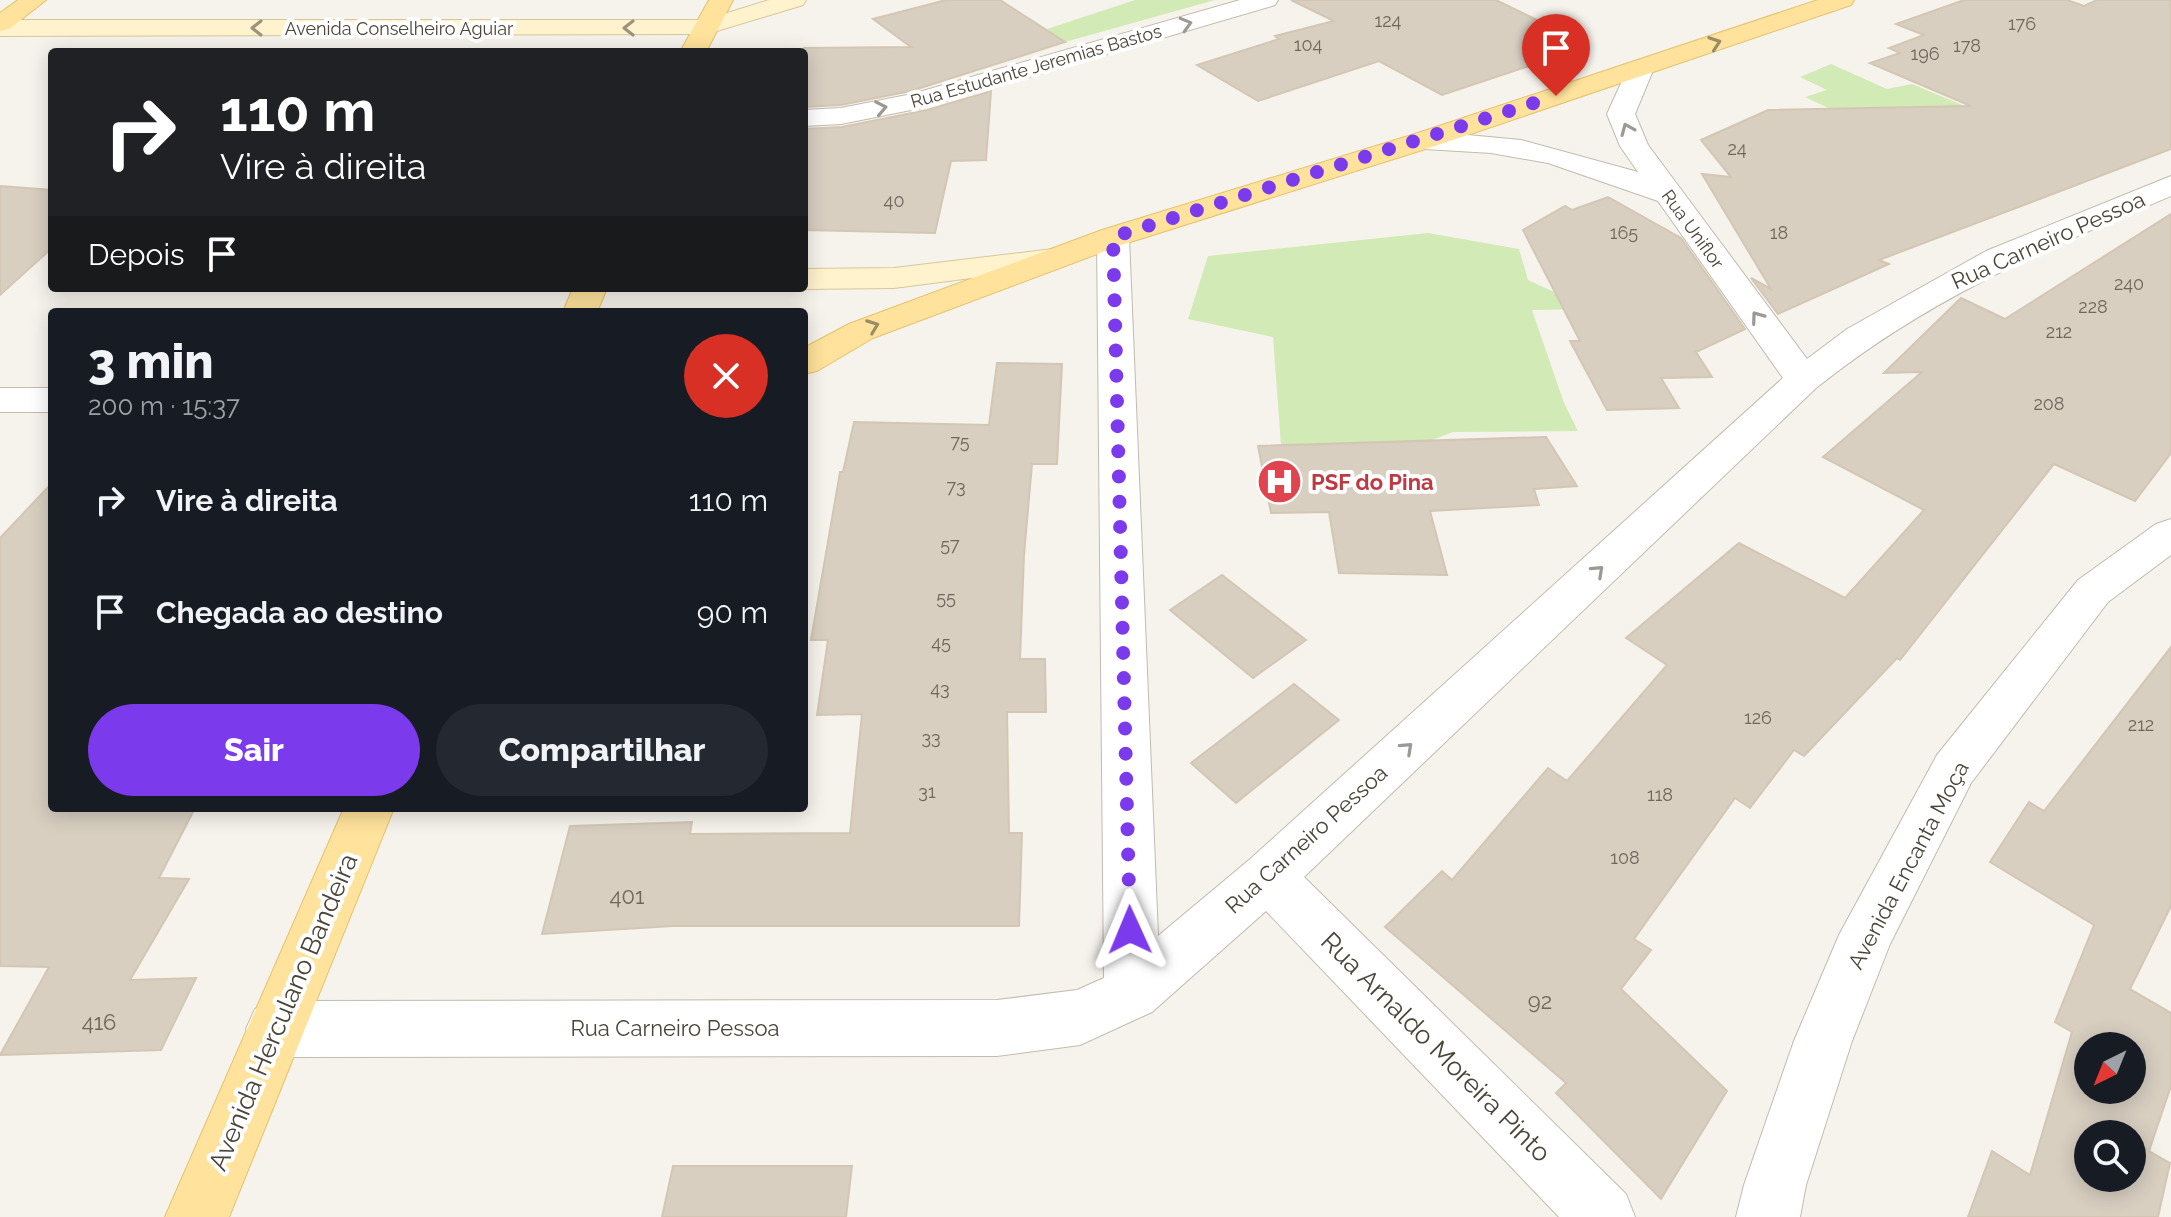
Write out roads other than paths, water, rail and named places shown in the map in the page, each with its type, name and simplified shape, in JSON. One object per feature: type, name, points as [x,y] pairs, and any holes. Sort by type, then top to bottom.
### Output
[{"type":"main road","points":[[0,26],[34,0]]},
{"type":"main road","points":[[695,48],[721,0]]},
{"type":"main road","name":"Avenida Conselheiro Aguiar","points":[[0,26],[707,27],[794,0]]},
{"type":"main road","points":[[808,361],[861,331],[1113,237],[1425,140],[1842,0]]},
{"type":"main road","points":[[738,44],[752,14]]},
{"type":"main road","points":[[808,279],[894,278],[1053,259]]},
{"type":"main road","name":"Avenida Herculano Bandeira","points":[[197,1217],[367,812]]},
{"type":"street","name":"Rua Estudante Jeremias Bastos","points":[[808,118],[841,116],[916,101],[1266,0]]},
{"type":"street","name":"Rua Uniflor","points":[[1641,68],[1621,114],[1634,146],[1803,380]]},
{"type":"street","points":[[1425,140],[1538,149],[1604,167],[1668,194]]},
{"type":"street","name":"Rua Carneiro Pessoa","points":[[275,1029],[997,1028],[1080,1017],[1132,993],[1268,877],[1803,380],[1859,336],[1998,258],[2171,185]]},
{"type":"street","points":[[1113,237],[1132,993]]},
{"type":"street","points":[[0,432],[27,400]]},
{"type":"street","name":"Avenida Encanta Moça","points":[[1768,1217],[1775,1185],[1823,1041],[1866,935],[1954,769],[2093,591],[2171,534]]},
{"type":"street","name":"Rua Arnaldo Moreira Pinto","points":[[1268,877],[1603,1217]]},
{"type":"place","name":"PSF do Pina","points":[[1280,482]]}]
